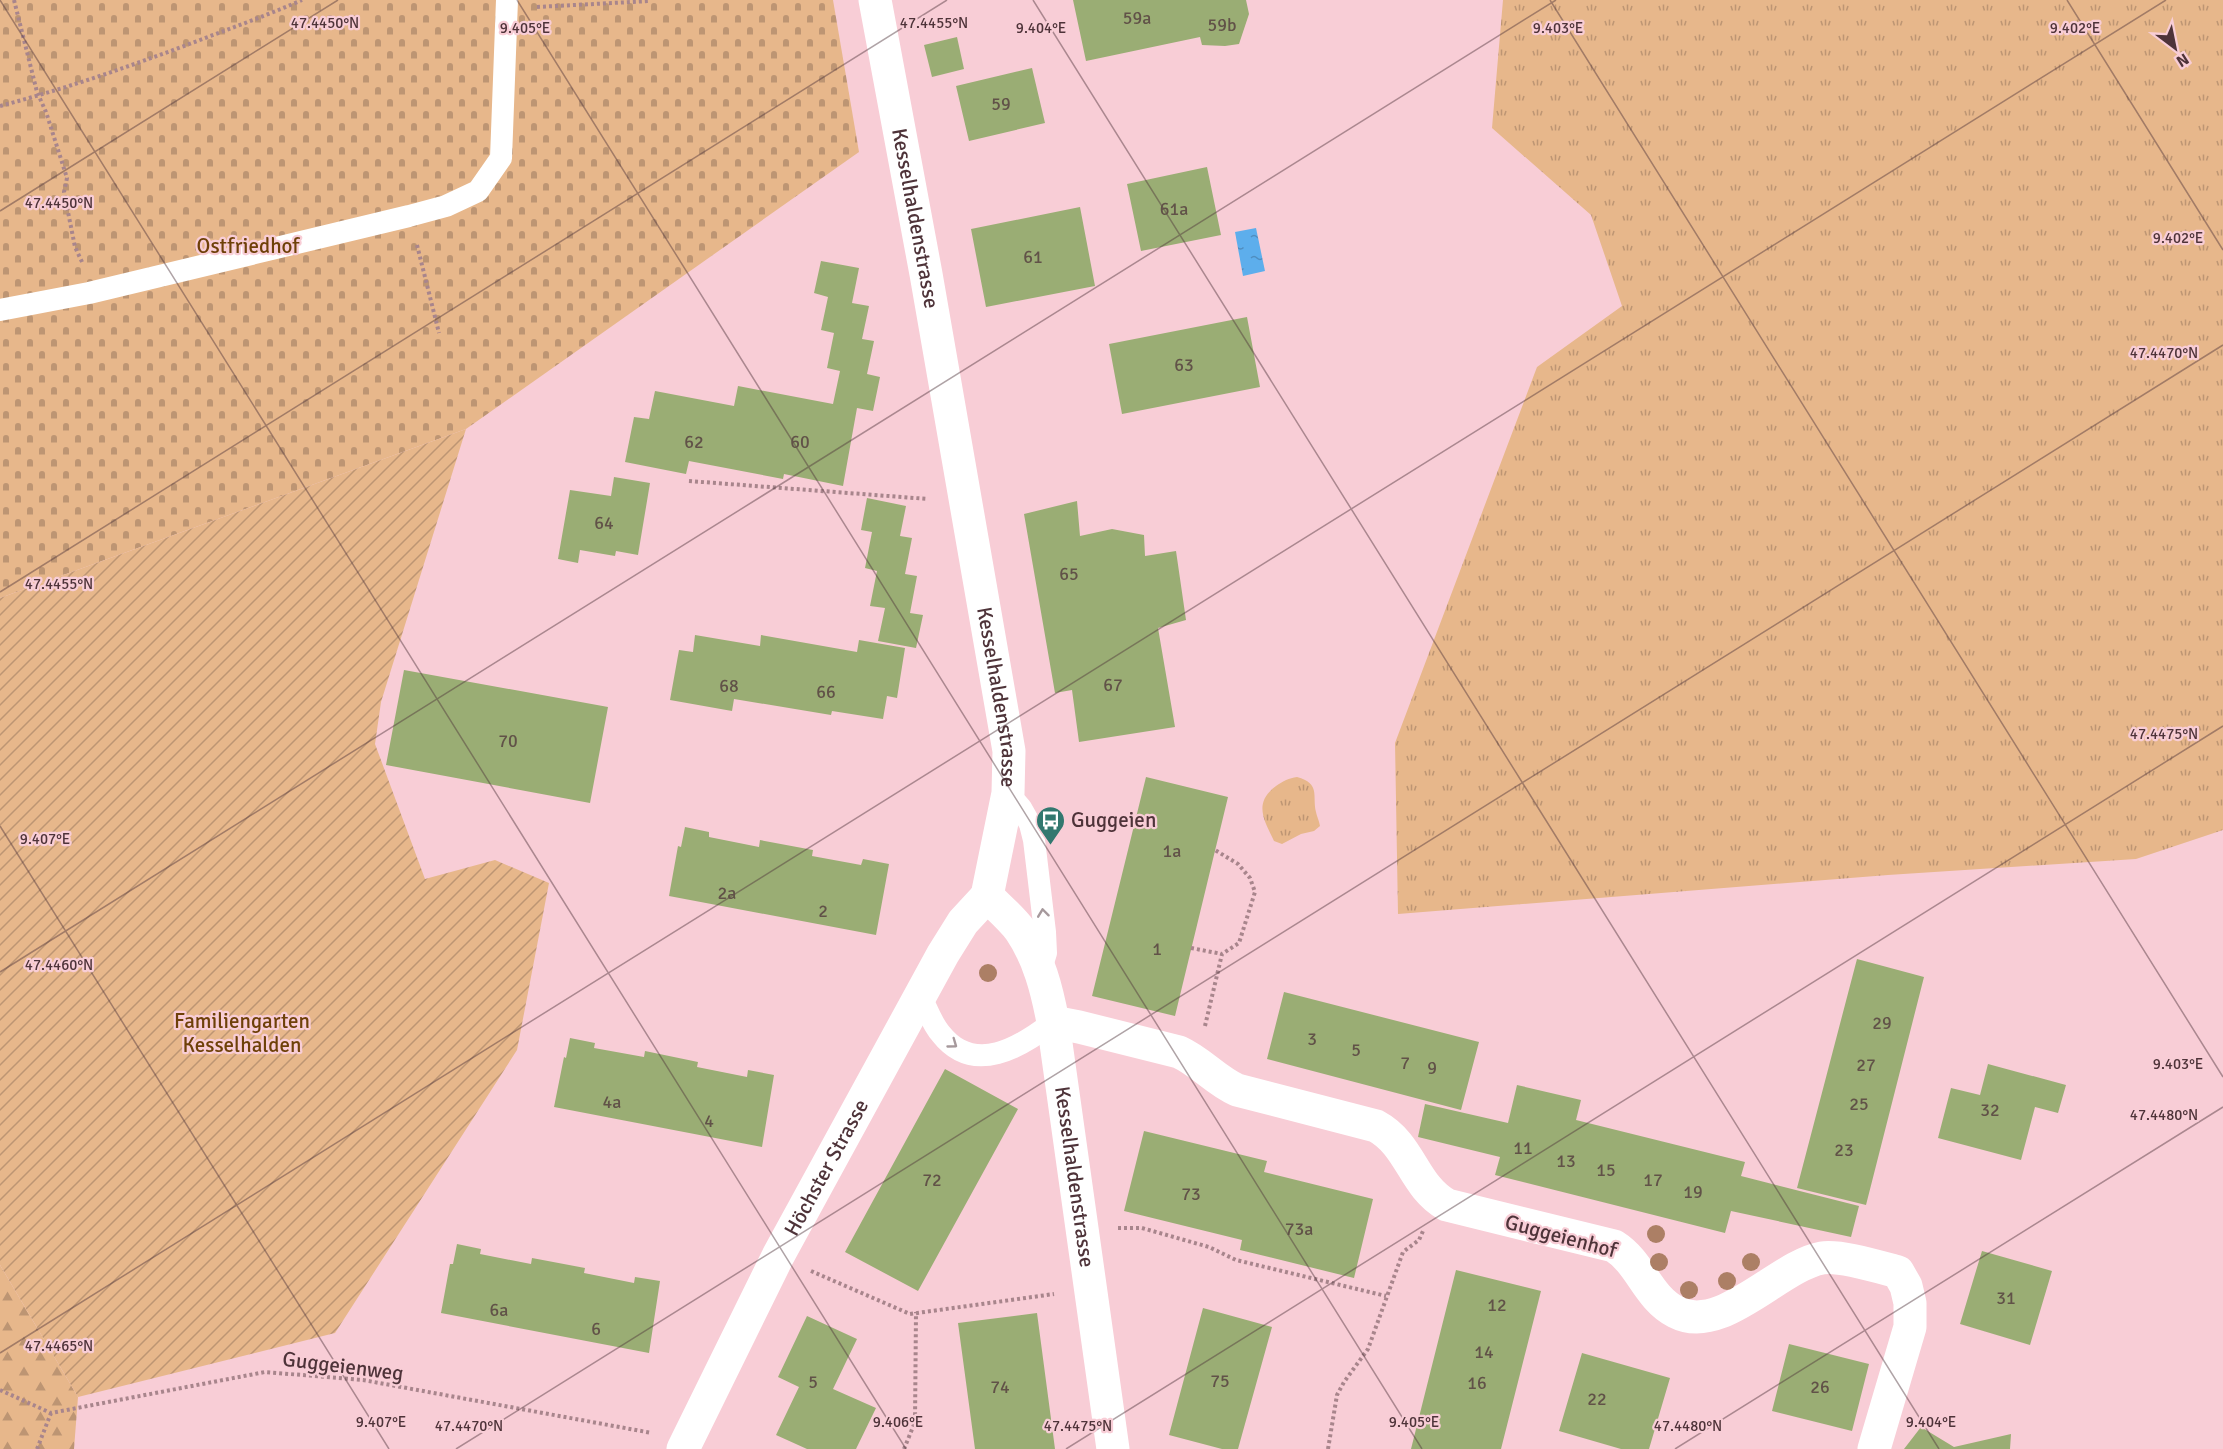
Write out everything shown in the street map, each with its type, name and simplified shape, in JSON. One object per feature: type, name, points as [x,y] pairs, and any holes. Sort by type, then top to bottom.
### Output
[{"type":"street","name":"Kesselhaldenstrasse","points":[[875,0],[926,274],[1008,751],[1008,793],[987,896],[1020,931],[1041,970],[1046,986],[1113,1449]]},
{"type":"street","name":"Höchster Strasse","points":[[685,1444],[778,1256],[963,922],[987,896]]},
{"type":"street","points":[[1053,1022],[1179,1052],[1195,1059],[1222,1083],[1376,1126],[1389,1133],[1399,1144],[1427,1190],[1437,1200]]},
{"type":"street","name":"Guggeienhof","points":[[1437,1200],[1447,1205],[1614,1246],[1626,1254],[1650,1290],[1664,1304],[1677,1313],[1695,1317],[1720,1313],[1741,1303],[1805,1262],[1825,1257],[1859,1262],[1898,1272],[1906,1286],[1910,1303],[1910,1327],[1874,1449]]},
{"type":"lane","points":[[0,310],[89,293],[409,216],[446,206],[478,191],[501,158],[507,4]]},
{"type":"lane","points":[[1008,793],[1021,808],[1030,824],[1034,840],[1045,932],[1046,953],[1041,970]]},
{"type":"lane","points":[[921,997],[940,1034],[961,1050],[974,1054],[1002,1053],[1017,1048],[1053,1022]]},
{"type":"path","points":[[14,0],[38,96],[46,112],[67,178],[64,192],[75,247],[81,258],[89,293]]},
{"type":"path","points":[[0,106],[38,96],[161,55],[302,0]]},
{"type":"path","points":[[507,4],[650,1]]},
{"type":"path","points":[[409,216],[439,333]]},
{"type":"path","points":[[689,481],[930,499]]},
{"type":"path","points":[[1204,1030],[1222,954],[1239,943],[1255,892],[1250,878],[1238,864],[1215,850]]},
{"type":"path","points":[[1191,948],[1222,954]]},
{"type":"path","points":[[1328,1449],[1337,1395],[1368,1349],[1403,1252],[1419,1240],[1437,1200]]},
{"type":"path","points":[[1082,1230],[1142,1228],[1209,1247],[1236,1260],[1386,1296]]},
{"type":"path","points":[[778,1256],[910,1314],[1042,1295]]},
{"type":"path","points":[[904,1449],[915,1422],[916,1312]]},
{"type":"path","name":"Guggeienweg","points":[[51,1413],[265,1372],[363,1380],[685,1444]]},
{"type":"path","points":[[0,1390],[51,1413],[37,1449]]},
{"type":"green space","name":"Ostfriedhof","points":[[0,0],[833,0],[859,152],[466,429],[0,598]]},
{"type":"green space","points":[[1503,0],[2223,0],[2223,830],[2136,859],[1888,875],[1398,914],[1395,743],[1537,367],[1622,306],[1591,215],[1492,128]]},
{"type":"green space","name":"Familiengarten Kesselhalden","points":[[466,429],[381,702],[375,744],[425,879],[495,860],[549,883],[517,1050],[335,1333],[78,1397],[0,1265],[0,598]]},
{"type":"green space","points":[[1297,777],[1310,783],[1313,787],[1320,826],[1314,831],[1301,834],[1282,844],[1274,841],[1264,819],[1263,805],[1269,792],[1276,786]]},
{"type":"green space","points":[[0,1265],[78,1397],[74,1449],[0,1449]]},
{"type":"water","points":[[1256,228],[1265,271],[1243,276],[1235,232]]},
{"type":"building","points":[[1073,0],[1246,0],[1249,14],[1239,44],[1202,45],[1200,37],[1086,61]]},
{"type":"building","points":[[957,37],[964,69],[932,77],[924,45]]},
{"type":"building","points":[[1032,68],[1045,123],[969,141],[956,86]]},
{"type":"building","points":[[1207,167],[1221,235],[1141,251],[1127,184]]},
{"type":"building","points":[[1080,207],[1095,286],[986,307],[971,229]]},
{"type":"building","points":[[821,261],[859,268],[852,303],[869,306],[862,339],[874,341],[867,374],[880,377],[873,411],[857,408],[843,486],[784,474],[783,479],[689,461],[686,474],[625,462],[634,417],[649,419],[655,391],[734,406],[738,386],[833,404],[840,371],[827,368],[834,333],[821,330],[828,297],[814,293]]},
{"type":"building","points":[[1247,317],[1260,387],[1122,414],[1109,344]]},
{"type":"building","points":[[614,477],[650,483],[638,555],[616,551],[615,556],[580,550],[578,563],[558,559],[570,490],[611,496]]},
{"type":"building","points":[[867,498],[906,506],[900,536],[912,538],[905,574],[917,576],[910,613],[923,615],[916,648],[878,641],[885,608],[870,606],[877,571],[865,568],[872,532],[861,530]]},
{"type":"building","points":[[1077,501],[1080,536],[1112,529],[1144,535],[1145,556],[1176,551],[1186,620],[1158,628],[1175,727],[1079,742],[1072,690],[1055,693],[1024,514]]},
{"type":"building","points":[[695,635],[760,646],[761,635],[857,652],[859,640],[905,648],[897,698],[887,696],[883,719],[832,711],[831,715],[734,699],[732,711],[670,700],[679,650],[693,652]]},
{"type":"building","points":[[404,670],[608,707],[590,803],[386,765]]},
{"type":"building","points":[[1146,777],[1228,797],[1175,1016],[1092,996]]},
{"type":"building","points":[[685,827],[709,832],[709,837],[759,847],[760,840],[813,850],[812,856],[861,865],[863,859],[889,864],[876,935],[669,896],[678,846],[681,847]]},
{"type":"building","points":[[1857,959],[1924,977],[1866,1205],[1797,1188]]},
{"type":"building","points":[[1284,992],[1479,1042],[1461,1110],[1267,1059]]},
{"type":"building","points":[[570,1038],[595,1043],[594,1048],[644,1057],[645,1051],[698,1062],[697,1067],[747,1077],[748,1070],[774,1075],[762,1147],[554,1107]]},
{"type":"building","points":[[1988,1064],[2066,1085],[2058,1113],[2035,1107],[2021,1160],[1938,1138],[1951,1088],[1980,1095]]},
{"type":"building","points":[[945,1069],[1018,1109],[918,1291],[845,1252]]},
{"type":"building","points":[[1517,1085],[1581,1100],[1576,1120],[1745,1162],[1741,1176],[1859,1206],[1851,1237],[1731,1211],[1725,1233],[1495,1175],[1500,1157],[1418,1137],[1425,1104],[1508,1123]]},
{"type":"building","points":[[1144,1131],[1267,1161],[1264,1172],[1373,1199],[1354,1278],[1240,1250],[1242,1240],[1124,1211]]},
{"type":"building","points":[[457,1244],[481,1249],[480,1254],[531,1264],[532,1258],[585,1268],[584,1273],[634,1283],[635,1277],[660,1281],[649,1353],[441,1313],[450,1264],[453,1264]]},
{"type":"building","points":[[1982,1251],[2052,1271],[2030,1345],[1960,1324]]},
{"type":"building","points":[[1456,1270],[1541,1291],[1501,1449],[1411,1449]]},
{"type":"building","points":[[1203,1308],[1272,1327],[1238,1449],[1222,1449],[1169,1435]]},
{"type":"building","points":[[1037,1313],[1055,1449],[975,1449],[958,1323]]},
{"type":"building","points":[[807,1316],[857,1339],[833,1389],[876,1408],[856,1449],[807,1449],[776,1435],[799,1387],[778,1377]]},
{"type":"building","points":[[1789,1344],[1869,1364],[1852,1431],[1772,1411]]},
{"type":"building","points":[[1582,1353],[1670,1378],[1649,1449],[1621,1449],[1559,1431]]},
{"type":"building","points":[[1921,1427],[1954,1447],[2011,1434],[2010,1449],[1904,1449]]},
{"type":"place","name":"Guggeien","points":[[1050,846]]}]
